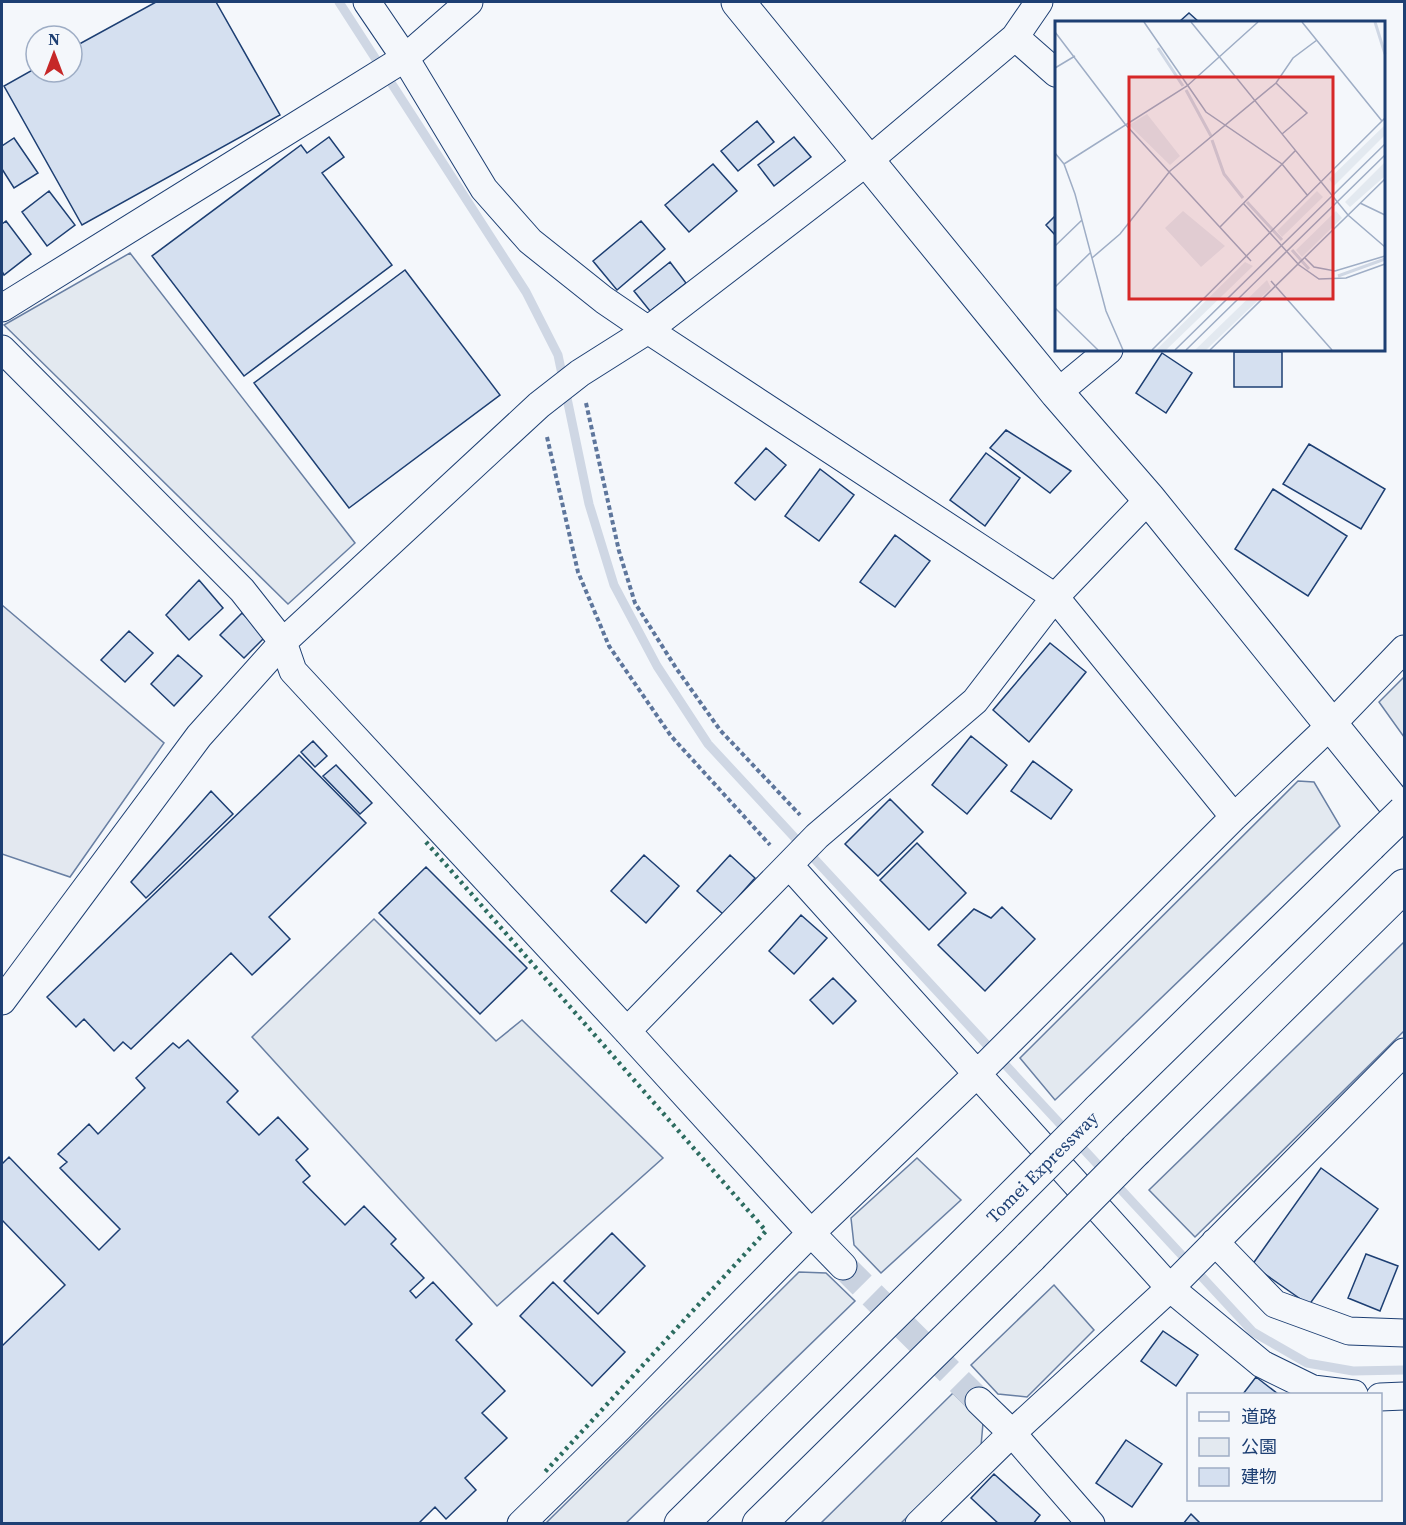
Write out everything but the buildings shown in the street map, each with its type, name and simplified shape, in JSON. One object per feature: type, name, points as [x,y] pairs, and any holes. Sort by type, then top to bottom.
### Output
[{"type":"main road","points":[[738,2],[1057,393],[1149,499],[1404,813]]},
{"type":"main road","name":"Tomei Expressway","points":[[681,1524],[1099,1110],[1404,813]]},
{"type":"main road","points":[[759,1524],[1403,887]]},
{"type":"street","points":[[367,2],[484,189],[530,241],[604,300],[648,330],[1055,597],[1234,817]]},
{"type":"street","points":[[2,308],[403,59],[470,2]]},
{"type":"street","points":[[2,1001],[199,736],[284,642],[543,402],[579,374],[648,330],[868,161],[1015,37],[1039,2]]},
{"type":"street","points":[[1015,37],[1055,72]]},
{"type":"street","points":[[2,348],[242,590],[284,642],[293,671],[843,1266]]},
{"type":"street","points":[[1057,393],[1108,351]]},
{"type":"street","points":[[627,1031],[818,835],[975,701],[1055,597],[1149,499]]},
{"type":"street","points":[[521,1524],[811,1233],[979,1073],[1234,817],[1332,724],[1404,649]]},
{"type":"street","points":[[790,864],[1174,1284],[1262,1364],[1312,1389],[1340,1393]]},
{"type":"street","points":[[919,1524],[1012,1433],[1174,1284],[1404,1052]]},
{"type":"street","points":[[1210,1247],[1275,1304],[1350,1331],[1404,1333]]},
{"type":"street","points":[[1382,1397],[1404,1396]]},
{"type":"street","points":[[979,1401],[1012,1433],[1091,1524]]},
{"type":"path","points":[[579,374],[619,550],[635,603],[676,668],[720,730],[818,835]]},
{"type":"path","points":[[543,402],[578,572],[609,646],[672,736],[790,864]]},
{"type":"green space","points":[[130,253],[355,543],[288,604],[4,325]]},
{"type":"green space","points":[[1404,677],[1404,737],[1379,702]]},
{"type":"green space","points":[[1298,781],[1314,782],[1340,826],[1055,1100],[1020,1058]]},
{"type":"green space","points":[[374,919],[496,1041],[522,1020],[663,1158],[497,1306],[252,1037]]},
{"type":"green space","points":[[1404,942],[1404,1031],[1195,1237],[1149,1190]]},
{"type":"green space","points":[[917,1158],[961,1200],[881,1273],[854,1245],[851,1218]]},
{"type":"green space","points":[[799,1272],[826,1273],[855,1301],[626,1523],[546,1523]]},
{"type":"green space","points":[[1054,1285],[1094,1330],[1027,1397],[998,1394],[971,1365]]},
{"type":"green space","points":[[953,1393],[983,1423],[981,1446],[901,1523],[820,1524]]},
{"type":"shaded area","points":[[2,605],[164,743],[70,877],[2,854]]},
{"type":"waterway","points":[[339,2],[526,292],[558,355],[589,504],[614,585],[657,666],[708,744],[1253,1332],[1307,1363],[1353,1371],[1404,1370]]},
{"type":"tunnel","points":[[843,1266],[979,1401]]},
{"type":"hedge","points":[[426,842],[766,1231],[543,1474]]}]
